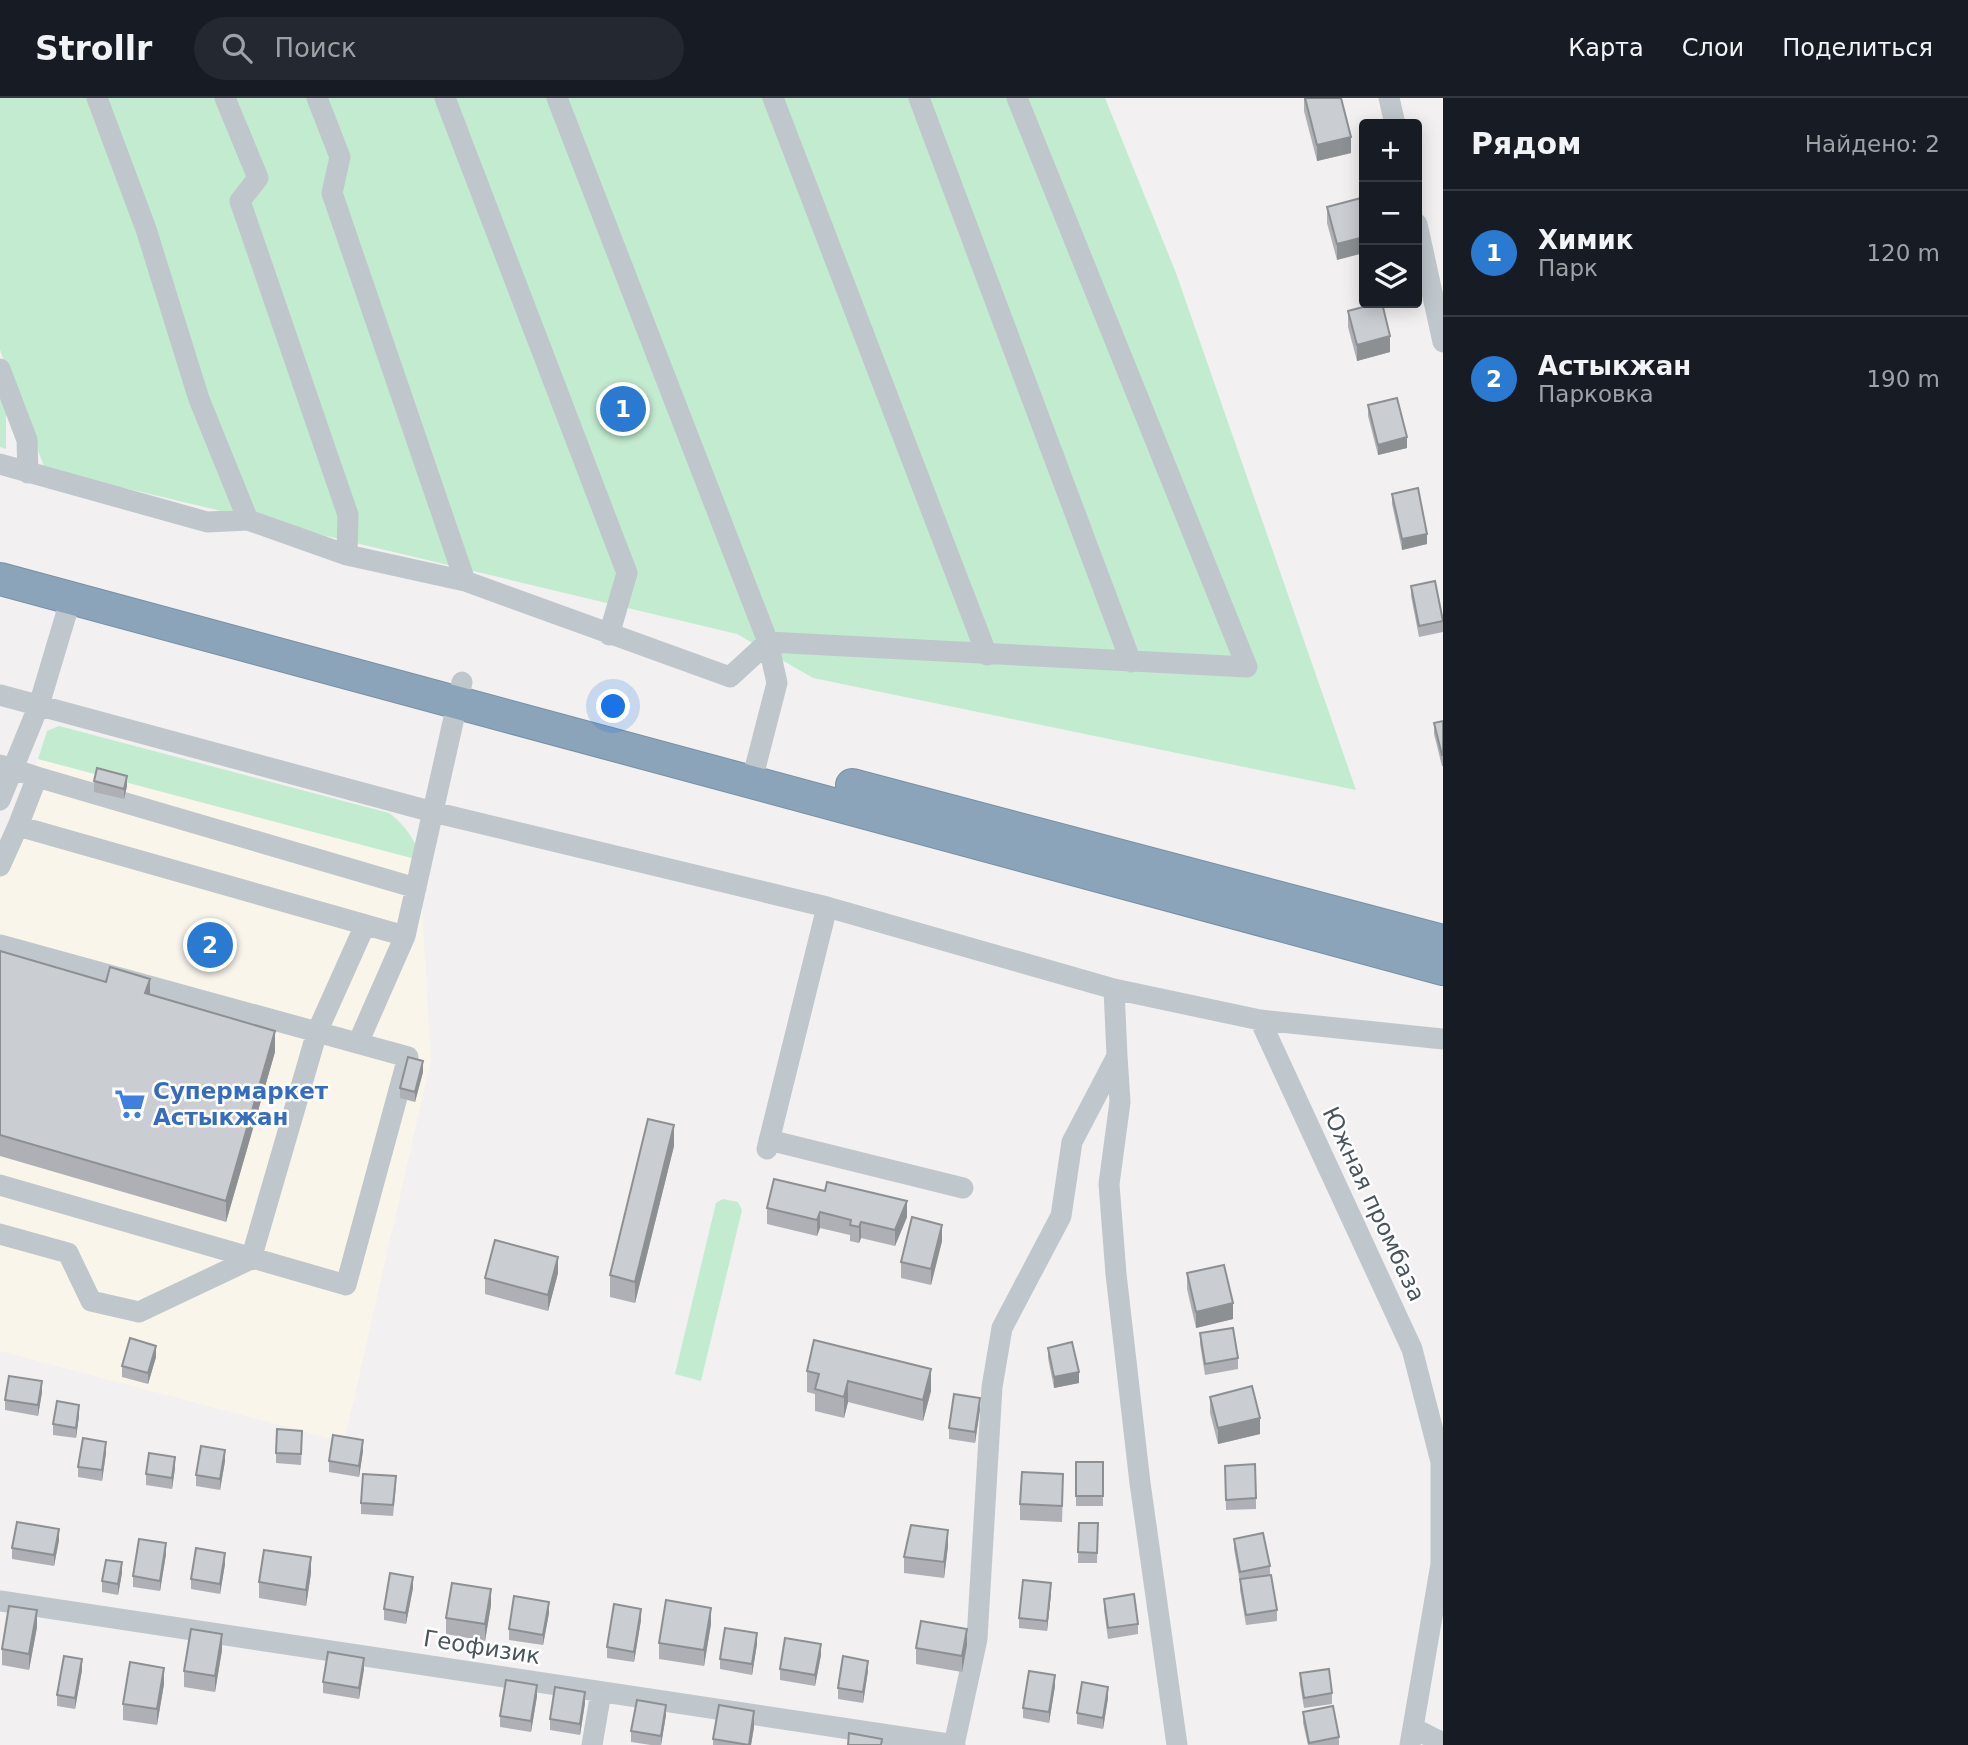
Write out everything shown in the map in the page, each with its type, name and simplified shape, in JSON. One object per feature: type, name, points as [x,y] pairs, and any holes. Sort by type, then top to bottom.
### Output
[{"type":"highway","points":[[0,559],[460,692]]},
{"type":"highway","points":[[0,579],[460,692],[755,770],[1443,941]]},
{"type":"highway","points":[[755,770],[1443,969]]},
{"type":"street","points":[[97,98],[146,229],[199,399],[248,520]]},
{"type":"street","points":[[225,98],[258,178],[240,201],[348,515],[347,555]]},
{"type":"street","points":[[317,98],[340,157],[332,193],[466,582]]},
{"type":"street","points":[[445,98],[626,573],[609,635]]},
{"type":"street","points":[[557,98],[768,642],[777,683],[755,770]]},
{"type":"street","points":[[773,98],[986,655]]},
{"type":"street","points":[[919,98],[1131,662]]},
{"type":"street","points":[[0,464],[207,522],[248,520],[347,555],[466,582],[730,677],[768,642],[1247,667],[1017,98]]},
{"type":"street","points":[[1389,98],[1394,119]]},
{"type":"street","points":[[1422,245],[1443,342]]},
{"type":"street","points":[[0,369],[27,440],[28,473]]},
{"type":"street","points":[[0,800],[6,767],[38,705],[71,598]]},
{"type":"street","points":[[358,1043],[405,936],[460,692]]},
{"type":"street","points":[[0,695],[433,812],[827,907],[1114,989],[1260,1020],[1443,1039]]},
{"type":"street","points":[[6,767],[416,888]]},
{"type":"street","points":[[0,866],[37,777]]},
{"type":"street","points":[[18,826],[405,936]]},
{"type":"street","points":[[827,907],[768,1145],[963,1188]]},
{"type":"street","points":[[0,1234],[68,1253],[91,1301],[139,1312],[251,1259],[317,1032],[365,925]]},
{"type":"street","points":[[0,945],[408,1057],[346,1285],[0,1185]]},
{"type":"street","points":[[1114,989],[1120,1102],[1109,1184],[1116,1274],[1140,1483],[1177,1745]]},
{"type":"street","name":"Южная промбаза","points":[[1260,1020],[1412,1349],[1441,1462],[1441,1564],[1411,1736]]},
{"type":"street","points":[[955,1745],[977,1639],[992,1387],[1002,1328],[1061,1216],[1072,1142],[1117,1056]]},
{"type":"street","name":"Геофизик","points":[[0,1601],[955,1745]]},
{"type":"street","points":[[592,1745],[601,1692]]},
{"type":"street","points":[[1411,1736],[1443,1743]]},
{"type":"shaded area","points":[[38,759],[419,860],[431,1059],[344,1442],[0,1351],[0,851]]},
{"type":"green space","points":[[0,98],[1105,98],[1176,273],[1356,790],[813,678],[737,634],[45,469],[0,350]]},
{"type":"green space","points":[[0,392],[6,408],[6,449],[0,447]]},
{"type":"green space","points":[[59,726],[389,813],[409,834],[417,847],[419,860],[38,759],[47,731]]},
{"type":"green space","points":[[723,1199],[738,1202],[742,1210],[701,1381],[675,1374],[716,1203]]},
{"type":"building","points":[[1305,98],[1341,98],[1351,137],[1317,145]]},
{"type":"building","points":[[1359,199],[1359,238],[1337,244],[1327,207]]},
{"type":"building","points":[[1383,308],[1390,336],[1357,345],[1348,311]]},
{"type":"building","points":[[1397,398],[1407,437],[1378,445],[1368,405]]},
{"type":"building","points":[[1418,488],[1427,534],[1402,539],[1392,494]]},
{"type":"building","points":[[1435,581],[1443,621],[1419,626],[1411,586]]},
{"type":"building","points":[[1443,721],[1443,755],[1442,755],[1434,723]]},
{"type":"building","points":[[97,768],[127,776],[124,789],[94,781]]},
{"type":"building","name":"Супермаркет Астыкжан","points":[[0,951],[106,982],[110,967],[150,979],[145,993],[275,1031],[226,1201],[0,1135]]},
{"type":"building","points":[[408,1057],[423,1061],[415,1092],[400,1088]]},
{"type":"building","points":[[648,1119],[674,1125],[635,1282],[610,1275]]},
{"type":"building","points":[[774,1179],[825,1191],[827,1182],[907,1201],[895,1230],[861,1222],[859,1227],[850,1225],[851,1220],[820,1212],[817,1220],[767,1208]]},
{"type":"building","points":[[912,1217],[942,1225],[931,1269],[901,1262]]},
{"type":"building","points":[[495,1240],[558,1257],[548,1295],[485,1278]]},
{"type":"building","points":[[1224,1265],[1233,1303],[1196,1312],[1187,1273]]},
{"type":"building","points":[[1233,1328],[1238,1358],[1205,1364],[1200,1333]]},
{"type":"building","points":[[130,1338],[156,1346],[148,1373],[122,1366]]},
{"type":"building","points":[[814,1340],[931,1369],[923,1400],[848,1381],[844,1397],[815,1389],[819,1374],[807,1371]]},
{"type":"building","points":[[1072,1342],[1079,1372],[1054,1377],[1048,1348]]},
{"type":"building","points":[[9,1376],[42,1381],[38,1405],[5,1400]]},
{"type":"building","points":[[1252,1386],[1260,1418],[1218,1428],[1210,1397]]},
{"type":"building","points":[[954,1394],[980,1398],[975,1432],[949,1428]]},
{"type":"building","points":[[57,1401],[79,1405],[76,1428],[53,1424]]},
{"type":"building","points":[[277,1429],[302,1431],[301,1454],[276,1453]]},
{"type":"building","points":[[333,1435],[363,1440],[359,1466],[329,1461]]},
{"type":"building","points":[[83,1438],[106,1442],[102,1470],[78,1467]]},
{"type":"building","points":[[201,1446],[225,1450],[220,1479],[196,1475]]},
{"type":"building","points":[[149,1453],[175,1457],[172,1478],[146,1474]]},
{"type":"building","points":[[1076,1462],[1103,1462],[1103,1496],[1076,1496]]},
{"type":"building","points":[[1255,1464],[1256,1498],[1226,1500],[1225,1466]]},
{"type":"building","points":[[1022,1472],[1063,1474],[1062,1506],[1020,1504]]},
{"type":"building","points":[[363,1474],[396,1476],[393,1505],[361,1503]]},
{"type":"building","points":[[17,1522],[59,1529],[54,1555],[12,1548]]},
{"type":"building","points":[[1079,1523],[1098,1523],[1097,1553],[1078,1552]]},
{"type":"building","points":[[911,1525],[948,1530],[944,1562],[904,1557]]},
{"type":"building","points":[[1263,1533],[1270,1566],[1240,1572],[1234,1539]]},
{"type":"building","points":[[139,1539],[166,1543],[160,1581],[133,1576]]},
{"type":"building","points":[[196,1548],[225,1553],[220,1584],[191,1579]]},
{"type":"building","points":[[264,1550],[311,1557],[306,1590],[259,1582]]},
{"type":"building","points":[[106,1560],[122,1562],[118,1584],[102,1581]]},
{"type":"building","points":[[390,1573],[413,1577],[406,1613],[384,1609]]},
{"type":"building","points":[[1271,1575],[1277,1610],[1246,1615],[1240,1579]]},
{"type":"building","points":[[1023,1580],[1051,1583],[1047,1621],[1019,1618]]},
{"type":"building","points":[[452,1583],[491,1589],[485,1624],[446,1618]]},
{"type":"building","points":[[1134,1594],[1138,1624],[1108,1628],[1104,1599]]},
{"type":"building","points":[[514,1596],[549,1602],[543,1635],[509,1629]]},
{"type":"building","points":[[666,1600],[711,1608],[704,1650],[659,1643]]},
{"type":"building","points":[[614,1604],[641,1609],[634,1652],[607,1647]]},
{"type":"building","points":[[9,1606],[37,1610],[29,1654],[2,1649]]},
{"type":"building","points":[[921,1621],[967,1629],[962,1656],[916,1648]]},
{"type":"building","points":[[725,1628],[757,1633],[752,1664],[720,1659]]},
{"type":"building","points":[[191,1629],[222,1634],[215,1676],[184,1671]]},
{"type":"building","points":[[785,1638],[821,1644],[815,1675],[780,1669]]},
{"type":"building","points":[[328,1652],[364,1658],[359,1688],[323,1682]]},
{"type":"building","points":[[64,1656],[82,1659],[75,1698],[57,1695]]},
{"type":"building","points":[[843,1656],[868,1661],[863,1692],[838,1688]]},
{"type":"building","points":[[130,1662],[164,1668],[157,1709],[123,1704]]},
{"type":"building","points":[[1329,1669],[1332,1693],[1304,1698],[1300,1673]]},
{"type":"building","points":[[1029,1671],[1055,1675],[1049,1712],[1023,1708]]},
{"type":"building","points":[[506,1680],[537,1685],[531,1721],[500,1716]]},
{"type":"building","points":[[1082,1682],[1108,1687],[1103,1718],[1077,1713]]},
{"type":"building","points":[[555,1687],[585,1692],[580,1724],[550,1719]]},
{"type":"building","points":[[637,1700],[666,1705],[661,1736],[631,1731]]},
{"type":"building","points":[[719,1705],[754,1711],[749,1745],[713,1739]]},
{"type":"building","points":[[1333,1706],[1339,1737],[1309,1743],[1303,1712]]},
{"type":"building","points":[[849,1733],[882,1739],[881,1745],[848,1745]]},
{"type":"place","name":"Химик","points":[[623,409]]},
{"type":"place","name":"Астыкжан","points":[[210,945]]},
{"type":"place","name":"Супермаркет Астыкжан","points":[[130,1104]]}]
